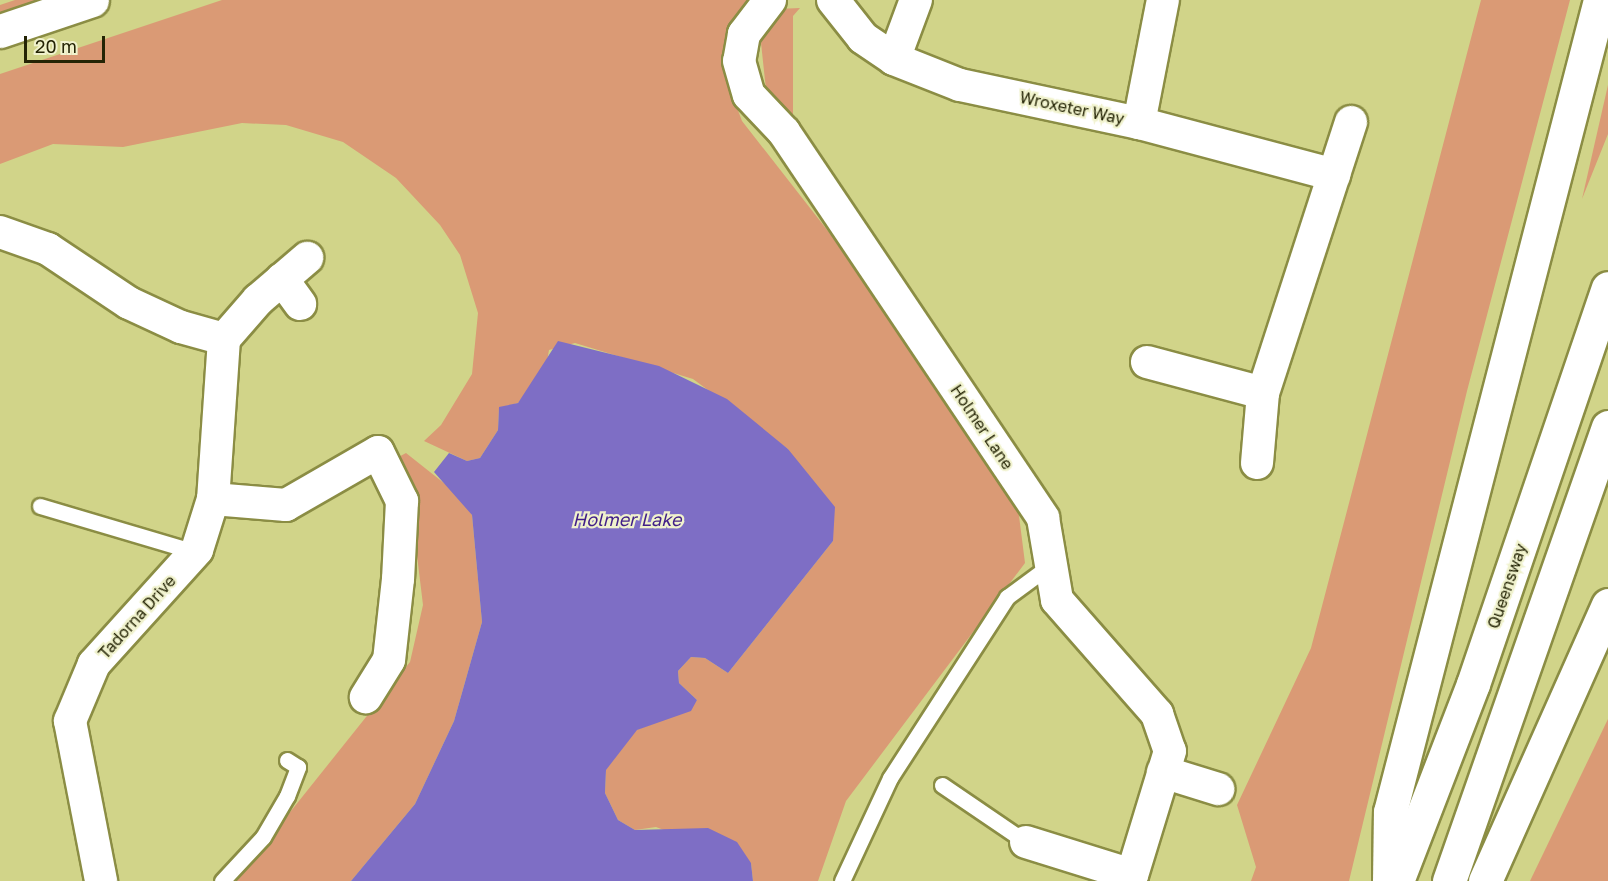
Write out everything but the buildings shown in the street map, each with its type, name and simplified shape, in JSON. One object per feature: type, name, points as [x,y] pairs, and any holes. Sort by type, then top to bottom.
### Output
[{"type":"main road","points":[[0,31],[92,0]]},
{"type":"main road","points":[[1389,881],[1390,812],[1600,0]]},
{"type":"main road","name":"Queensway","points":[[1397,881],[1473,684],[1608,288]]},
{"type":"main road","points":[[1449,881],[1608,427]]},
{"type":"main road","points":[[1485,881],[1608,605]]},
{"type":"street","name":"Holmer Lane","points":[[770,0],[744,34],[739,61],[749,96],[784,132],[1043,518],[1048,566],[1057,600],[1157,714],[1170,751],[1131,878],[1026,842]]},
{"type":"street","name":"Wroxeter Way","points":[[833,0],[863,38],[894,59],[960,85],[1139,123],[1334,175]]},
{"type":"street","points":[[894,59],[916,0]]},
{"type":"street","points":[[1139,123],[1163,0]]},
{"type":"street","points":[[1257,463],[1263,393],[1351,122]]},
{"type":"street","points":[[0,232],[48,249],[129,303],[181,327],[224,339],[291,292],[307,258]]},
{"type":"street","name":"Tadorna Drive","points":[[101,881],[70,721],[94,664],[195,552],[213,499],[224,339]]},
{"type":"street","points":[[1146,362],[1263,393]]},
{"type":"street","points":[[213,499],[286,505],[326,477],[378,452],[402,501],[389,660],[366,696]]},
{"type":"street","points":[[1163,772],[1218,789]]},
{"type":"lane","points":[[40,506],[195,552]]},
{"type":"lane","points":[[842,881],[890,777],[1007,597],[1048,566]]},
{"type":"lane","points":[[222,881],[263,837],[287,796],[298,767],[287,760]]},
{"type":"lane","points":[[942,785],[1026,842]]},
{"type":"shaded area","points":[[15,0],[62,0],[0,21],[0,5]]},
{"type":"shaded area","points":[[222,0],[754,0],[724,44],[727,81],[742,121],[849,258],[1017,500],[1025,563],[846,801],[818,881],[753,881],[751,863],[656,827],[635,830],[618,820],[605,793],[606,769],[636,730],[678,714],[697,700],[679,683],[678,671],[691,657],[705,658],[728,673],[833,541],[788,449],[693,379],[575,343],[549,350],[546,367],[518,403],[499,408],[498,430],[480,458],[467,461],[424,441],[441,425],[472,374],[478,313],[460,255],[440,225],[396,178],[343,142],[286,125],[242,123],[123,147],[53,144],[0,164],[0,74]]},
{"type":"shaded area","points":[[1481,0],[1570,0],[1467,391],[1349,881],[1251,881],[1256,867],[1237,805],[1311,648]]},
{"type":"shaded area","points":[[800,8],[793,16],[793,120],[767,99],[759,24],[777,9]]},
{"type":"shaded area","points":[[1608,85],[1608,134],[1582,199]]},
{"type":"shaded area","points":[[406,453],[459,495],[472,515],[482,622],[454,721],[415,804],[351,881],[235,881],[410,662],[423,605],[415,539],[380,467]]},
{"type":"shaded area","points":[[1608,719],[1608,881],[1530,881]]},
{"type":"water","name":"Holmer Lake","points":[[558,341],[659,366],[727,399],[788,449],[835,507],[833,541],[728,673],[705,658],[691,657],[678,671],[679,683],[697,700],[691,711],[637,730],[606,770],[605,793],[618,820],[635,830],[708,828],[737,842],[751,863],[753,881],[351,881],[415,804],[454,721],[482,622],[472,515],[434,472],[449,453],[467,461],[480,458],[498,430],[499,407],[518,403]]}]
